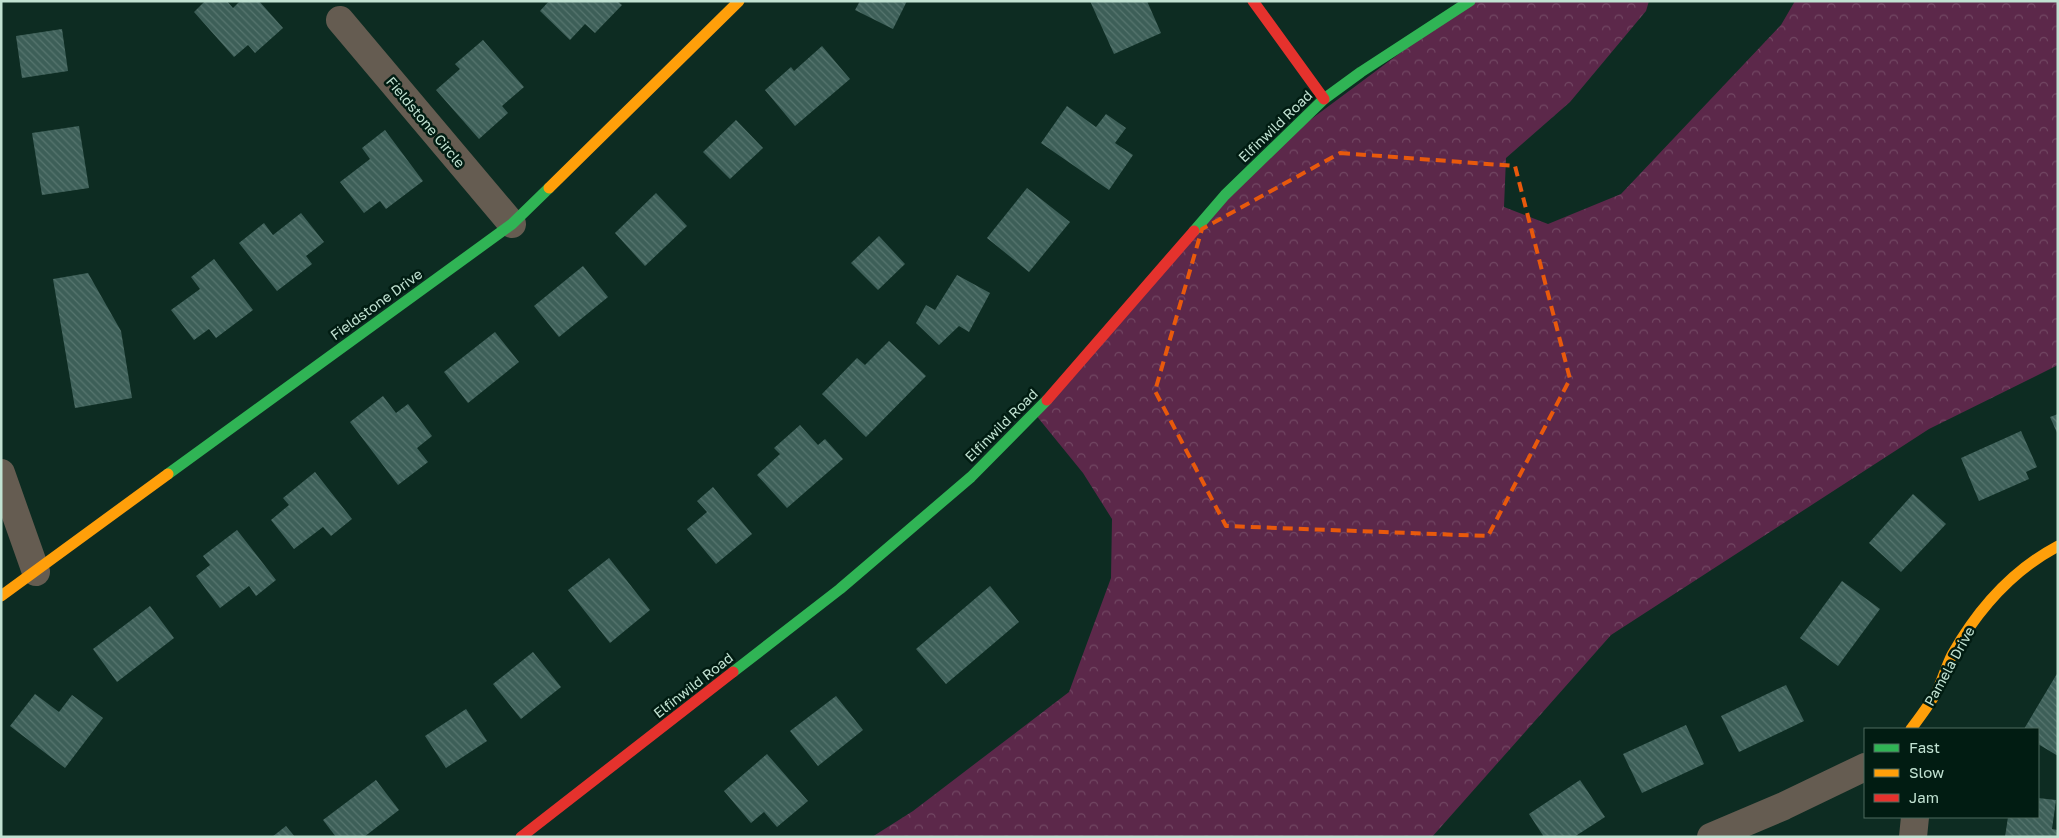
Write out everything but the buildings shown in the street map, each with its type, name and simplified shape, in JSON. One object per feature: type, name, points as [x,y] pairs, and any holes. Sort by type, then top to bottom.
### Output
[{"type":"street","name":"Fieldstone Drive","points":[[1,596],[512,224],[739,1]]},
{"type":"street","points":[[1253,1],[1324,98]]},
{"type":"street","name":"Elfinwild Road","points":[[521,837],[840,589],[971,477],[1035,414],[1225,195],[1324,98],[1470,1]]},
{"type":"street","name":"Fieldstone Circle","points":[[340,20],[512,224]]},
{"type":"street","points":[[1,473],[36,572]]},
{"type":"street","name":"Pamela Drive","points":[[1912,728],[1935,694],[1952,655],[1979,614],[2007,581],[2058,546]]},
{"type":"street","points":[[1711,837],[1792,802],[1864,767]]},
{"type":"street","points":[[1913,837],[1915,818]]},
{"type":"highlighted area","points":[[1340,153],[1515,166],[1570,379],[1488,536],[1226,526],[1155,391],[1202,229]]},
{"type":"green space","points":[[1470,1],[1649,1],[1646,11],[1570,102],[1506,158],[1504,207],[1548,224],[1621,194],[1781,25],[1795,1],[2058,1],[2058,365],[1929,429],[1611,635],[1432,837],[872,837],[913,811],[1069,692],[1111,578],[1112,519],[1083,473],[1035,414],[1271,149]]},
{"type":"traffic: fast","points":[[1194,231],[1225,195],[1324,99],[1361,72],[1470,1]]},
{"type":"traffic: fast","points":[[168,474],[512,224],[549,188]]},
{"type":"traffic: fast","points":[[733,672],[840,589],[971,477],[1047,400]]},
{"type":"traffic: slow","points":[[549,188],[739,1]]},
{"type":"traffic: slow","points":[[1,596],[168,474]]},
{"type":"traffic: slow","points":[[1912,728],[1937,691],[1952,655],[1962,638],[1985,607],[2025,567],[2058,546]]},
{"type":"traffic: jam","points":[[1253,1],[1324,99]]},
{"type":"traffic: jam","points":[[1047,400],[1194,231]]},
{"type":"traffic: jam","points":[[521,837],[733,672]]}]
